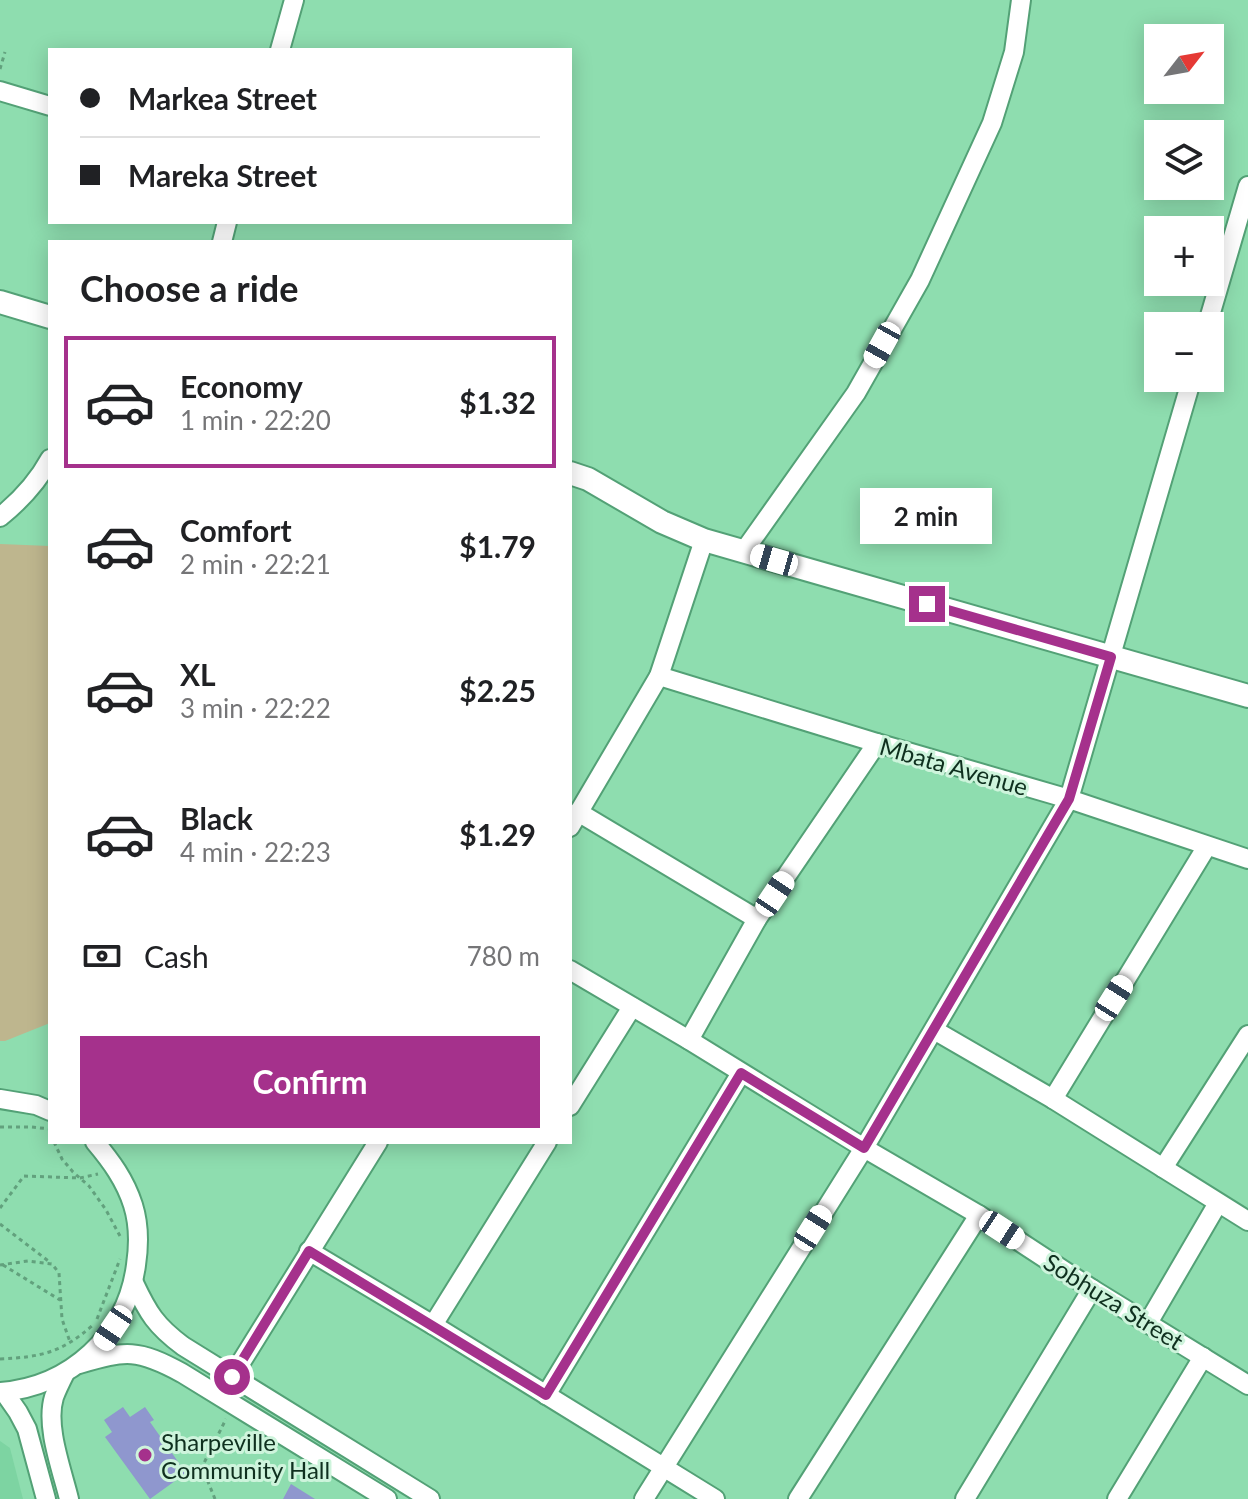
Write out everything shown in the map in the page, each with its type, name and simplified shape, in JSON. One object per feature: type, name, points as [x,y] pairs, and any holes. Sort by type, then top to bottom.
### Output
[{"type":"main road","points":[[0,302],[48,316]]},
{"type":"main road","points":[[572,474],[588,479],[662,522],[704,540],[1248,696]]},
{"type":"street","points":[[281,48],[294,0]]},
{"type":"street","points":[[744,551],[856,393],[920,280],[992,123],[1014,52],[1021,0]]},
{"type":"street","points":[[0,91],[48,105]]},
{"type":"street","points":[[1211,312],[1248,186]]},
{"type":"street","points":[[644,1499],[864,1148],[1069,799],[1188,392]]},
{"type":"street","points":[[0,517],[38,481],[48,463]]},
{"type":"street","points":[[704,540],[659,676],[574,819],[757,919]]},
{"type":"street","name":"Mbata Avenue","points":[[659,676],[1069,799],[1248,859]]},
{"type":"street","points":[[689,1040],[757,919],[877,743]]},
{"type":"street","points":[[1053,1099],[1207,846]]},
{"type":"street","name":"Sobhuza Street","points":[[572,971],[979,1215],[1248,1385]]},
{"type":"street","points":[[572,1103],[632,1007]]},
{"type":"street","points":[[934,1030],[1053,1099],[1248,1221]]},
{"type":"street","points":[[1163,1168],[1248,1035]]},
{"type":"street","points":[[546,1395],[741,1073]]},
{"type":"street","points":[[0,1099],[48,1110]]},
{"type":"street","points":[[69,1499],[52,1428],[54,1396],[72,1368],[104,1341],[122,1314],[134,1283],[139,1244],[133,1205],[118,1170],[97,1144]]},
{"type":"street","points":[[221,1396],[377,1144]]},
{"type":"street","points":[[433,1325],[546,1144]]},
{"type":"street","points":[[1148,1323],[1218,1203]]},
{"type":"street","points":[[798,1499],[979,1215]]},
{"type":"street","points":[[309,1251],[715,1499]]},
{"type":"street","points":[[134,1283],[148,1312],[164,1331],[232,1377],[430,1499]]},
{"type":"street","points":[[965,1499],[1092,1289]]},
{"type":"street","points":[[46,1499],[27,1429],[2,1392],[35,1386],[72,1368],[114,1354],[130,1353],[153,1358],[182,1373],[387,1499]]},
{"type":"street","points":[[1117,1499],[1203,1357]]},
{"type":"path","points":[[0,69],[5,52]]},
{"type":"path","points":[[0,1127],[48,1129]]},
{"type":"path","points":[[55,1144],[62,1159],[89,1186],[106,1210],[123,1246]]},
{"type":"path","points":[[0,1208],[24,1176],[80,1178],[118,1170]]},
{"type":"path","points":[[0,1224],[52,1264],[59,1273],[62,1319],[70,1342]]},
{"type":"path","points":[[0,1359],[45,1354],[70,1342],[96,1322],[120,1258]]},
{"type":"path","points":[[1,1265],[28,1261],[52,1264]]},
{"type":"path","points":[[1,1265],[60,1300]]},
{"type":"path","points":[[215,1499],[202,1467],[228,1414]]},
{"type":"shaded area","points":[[0,544],[48,546],[48,1024],[0,1041]]},
{"type":"shaded area","points":[[0,1441],[10,1448],[23,1499],[0,1499]]},
{"type":"building","name":"Sharpeville Community Hall","points":[[123,1407],[130,1417],[145,1407],[154,1420],[150,1422],[186,1473],[150,1499],[105,1437],[112,1432],[104,1420]]},
{"type":"building","points":[[291,1484],[315,1499],[283,1499]]},
{"type":"place","name":"Sharpeville Community Hall","points":[[145,1455]]},
{"type":"route","points":[[232,1377],[309,1251],[546,1395],[741,1073],[864,1148],[1069,799],[1111,657],[927,604]]}]
